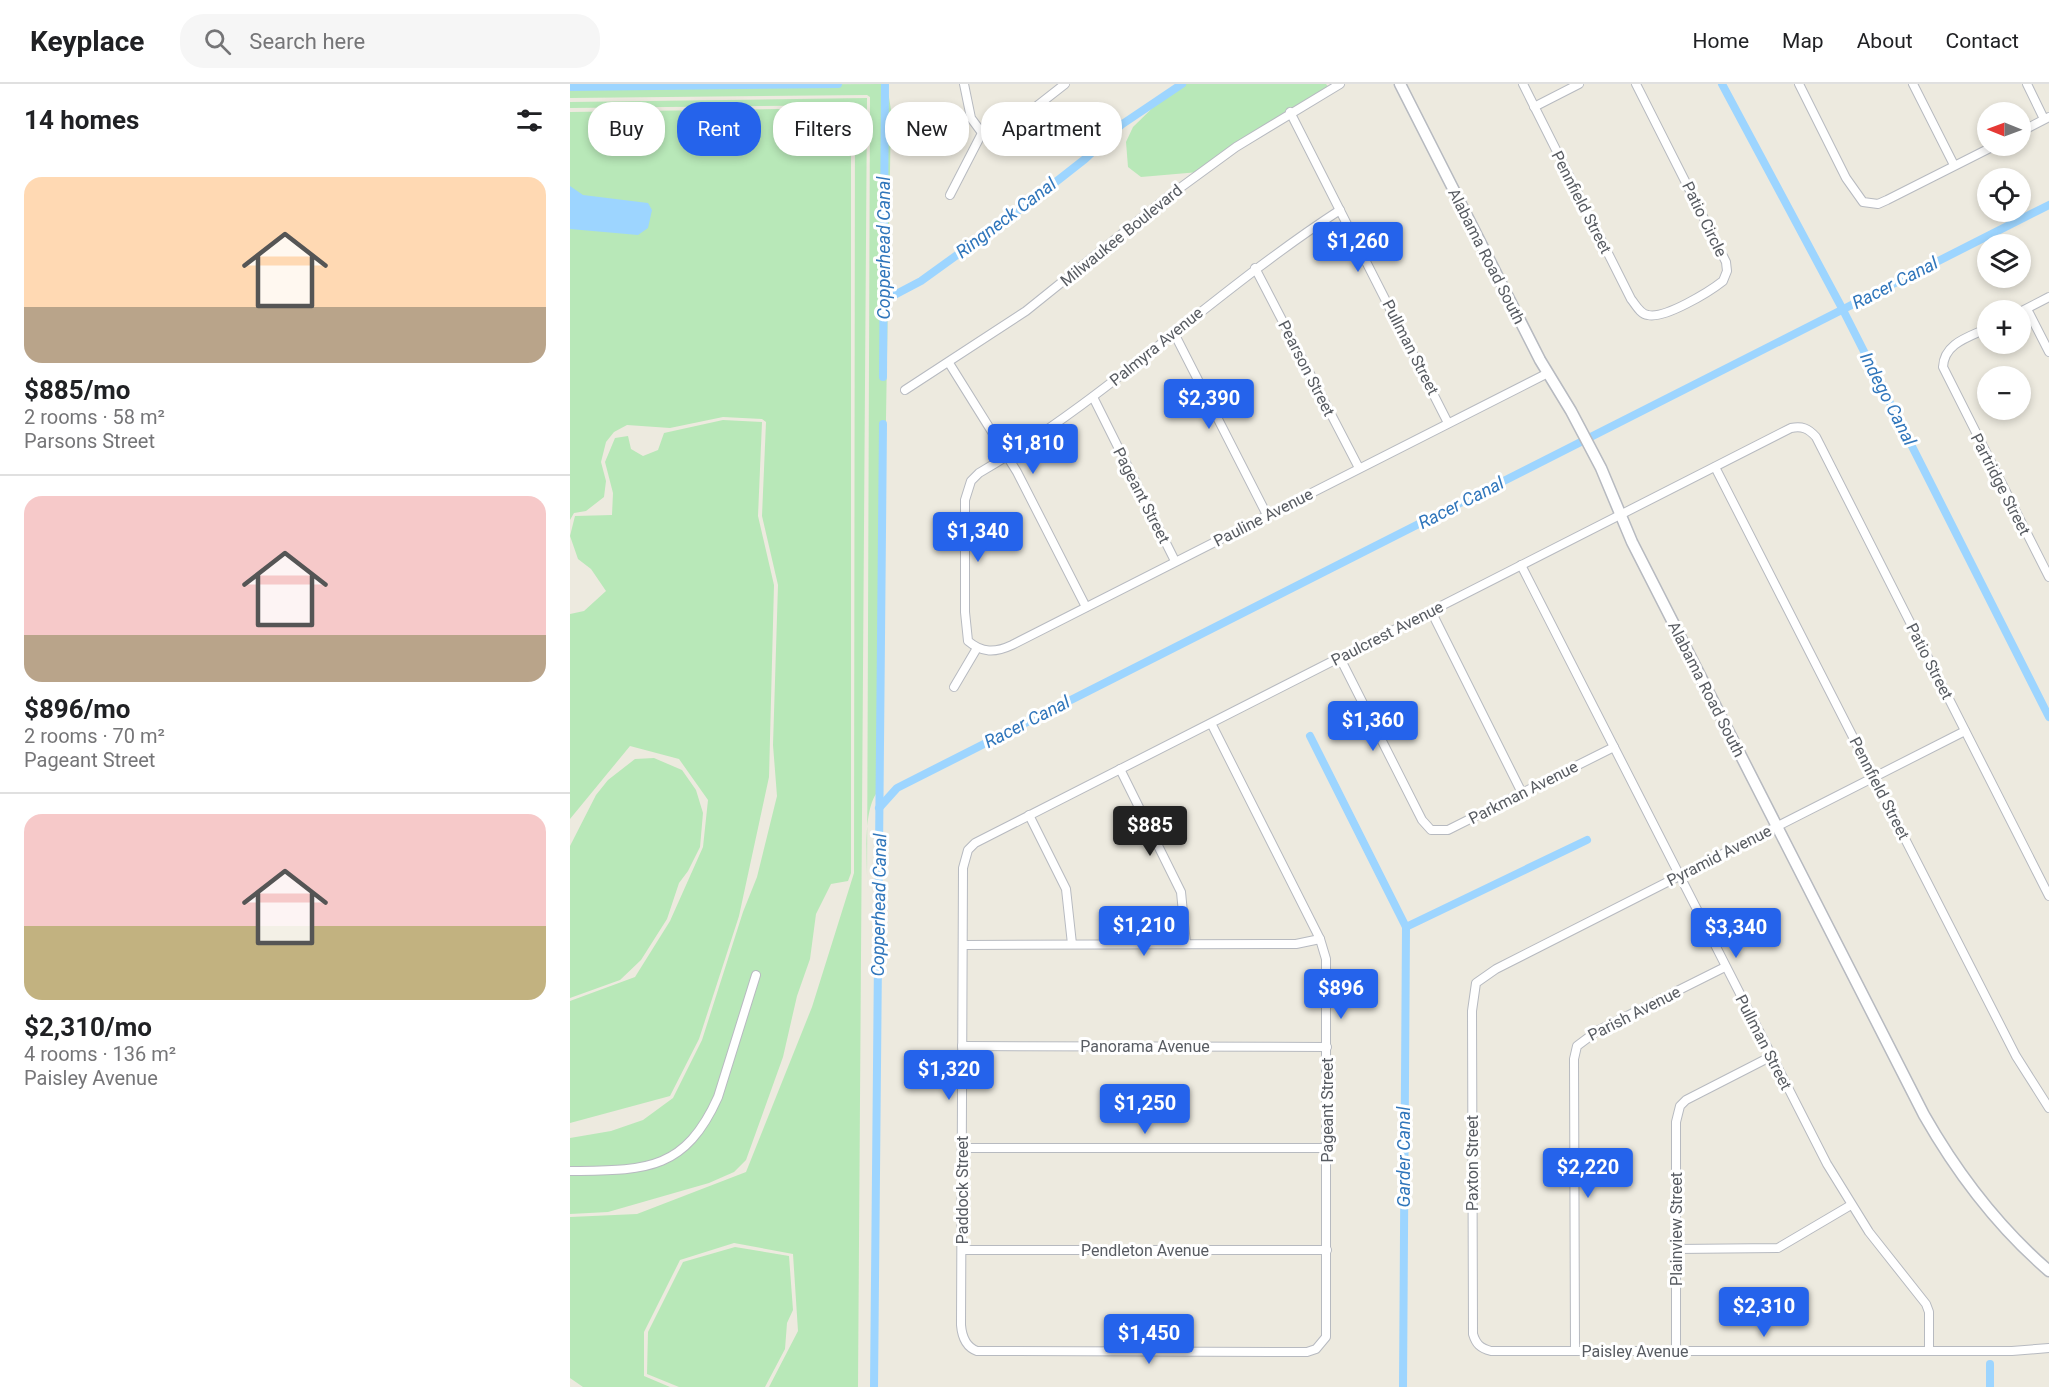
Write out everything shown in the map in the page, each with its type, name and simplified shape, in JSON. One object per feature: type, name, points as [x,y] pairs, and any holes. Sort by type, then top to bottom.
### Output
[{"type":"street","points":[[964,84],[971,118],[981,132]]},
{"type":"street","points":[[1042,102],[1065,84]]},
{"type":"street","name":"Milwaukee Boulevard","points":[[905,390],[1026,311],[1200,173],[1290,112],[1340,84]]},
{"type":"street","name":"Alabama Road South","points":[[1400,84],[1548,374],[1594,455],[1620,514],[1937,1138],[1995,1217],[2049,1271]]},
{"type":"street","name":"Pennfield Street","points":[[1523,84],[1631,298],[1641,312],[1648,315]]},
{"type":"street","points":[[1534,107],[1579,84]]},
{"type":"street","name":"Patio Circle","points":[[1636,84],[1718,243],[1727,271],[1723,281],[1716,286],[1670,311],[1648,315]]},
{"type":"street","points":[[1799,84],[1846,178],[1863,202],[1878,204],[1977,154]]},
{"type":"street","points":[[1913,84],[1954,165]]},
{"type":"street","points":[[2027,84],[2047,118],[2031,126]]},
{"type":"street","name":"Pullman Street","points":[[1290,112],[1448,423]]},
{"type":"street","points":[[950,195],[981,135]]},
{"type":"street","name":"Palmyra Avenue","points":[[977,648],[968,641],[965,612],[965,501],[971,481],[979,473],[1008,456],[1093,397],[1256,268],[1340,210]]},
{"type":"street","name":"Pearson Street","points":[[1256,268],[1359,468]]},
{"type":"street","points":[[2031,306],[2049,297]]},
{"type":"street","points":[[2031,322],[2049,352]]},
{"type":"street","points":[[1174,333],[1267,515]]},
{"type":"street","name":"Partridge Street","points":[[1977,333],[1948,349],[1943,357],[1946,376],[2049,577]]},
{"type":"street","points":[[949,363],[1008,456],[1086,607]]},
{"type":"street","name":"Pauline Avenue","points":[[977,648],[990,651],[1003,649],[1548,374]]},
{"type":"street","name":"Pageant Street","points":[[1093,397],[1175,561]]},
{"type":"street","name":"Paulcrest Avenue","points":[[968,849],[975,843],[1120,768],[1791,428],[1800,426],[1809,429]]},
{"type":"street","name":"Patio Street","points":[[1809,429],[1816,437],[2049,896]]},
{"type":"street","name":"Pennfield Street","points":[[1715,467],[2016,1056],[2049,1108]]},
{"type":"street","name":"Pullman Street","points":[[1521,565],[1770,1057],[1851,1205],[1926,1304],[1929,1312],[1929,1351]]},
{"type":"street","points":[[1431,611],[1522,793]]},
{"type":"street","points":[[954,687],[977,648]]},
{"type":"street","name":"Parkman Avenue","points":[[1340,658],[1422,820],[1431,830],[1448,830],[1614,747]]},
{"type":"street","name":"Pageant Street","points":[[970,1348],[986,1352],[1307,1352],[1323,1344],[1327,1328],[1328,1250],[1327,970],[1320,939],[1211,723]]},
{"type":"street","name":"Pyramid Avenue","points":[[1476,983],[1496,969],[1965,731]]},
{"type":"street","points":[[1120,768],[1181,892],[1186,944]]},
{"type":"street","points":[[1029,815],[1066,890],[1072,944]]},
{"type":"street","name":"Paddock Street","points":[[968,849],[963,868],[962,1334],[970,1348]]},
{"type":"street","points":[[963,945],[1296,944],[1320,939]]},
{"type":"street","name":"Parish Avenue","points":[[1575,1351],[1574,1059],[1577,1046],[1597,1031],[1725,967]]},
{"type":"street","points":[[570,1171],[646,1167],[663,1162],[690,1143],[700,1131],[718,1098],[756,975]]},
{"type":"street","name":"Paxton Street","points":[[1475,1342],[1473,1334],[1472,1011],[1476,983]]},
{"type":"street","name":"Panorama Avenue","points":[[962,1046],[1327,1047]]},
{"type":"street","name":"Plainview Street","points":[[1676,1351],[1676,1122],[1680,1106],[1686,1100],[1770,1057]]},
{"type":"street","points":[[962,1148],[1327,1148]]},
{"type":"street","points":[[1676,1249],[1778,1248],[1851,1205]]},
{"type":"street","name":"Pendleton Avenue","points":[[962,1250],[1328,1250]]},
{"type":"street","name":"Paisley Avenue","points":[[1475,1342],[1482,1349],[1491,1351],[1929,1351],[2049,1348]]},
{"type":"green space","points":[[882,84],[888,91],[890,102],[885,102],[885,156],[890,156],[880,789],[874,797],[867,830],[870,156],[873,156],[873,102],[870,102],[870,97],[867,95],[570,98],[570,85]]},
{"type":"green space","points":[[1177,84],[1326,84],[1330,89],[1199,172],[1141,177],[1128,167],[1126,142],[1133,127]]},
{"type":"green space","points":[[867,98],[867,102],[773,102],[773,106],[761,106],[761,102],[677,102],[677,107],[665,107],[665,102],[588,102],[588,108],[570,108],[570,102]]},
{"type":"green space","points":[[761,109],[773,109],[773,156],[851,156],[851,873],[848,881],[831,884],[816,914],[810,959],[797,996],[783,1057],[746,1160],[734,1172],[709,1183],[608,1212],[570,1214],[570,1138],[611,1131],[643,1120],[673,1098],[702,1040],[743,912],[757,877],[777,796],[773,745],[778,585],[762,516],[766,422],[762,419],[723,417],[670,428],[627,425],[614,432],[606,442],[601,462],[606,481],[604,497],[586,511],[574,513],[570,520],[570,112],[588,112],[588,156],[665,156],[665,111],[677,110],[677,156],[761,156]]},
{"type":"green space","points":[[855,156],[867,156],[858,1387],[769,1387],[798,1331],[793,1254],[734,1243],[680,1260],[644,1332],[644,1376],[670,1387],[583,1387],[570,1378],[570,1217],[637,1214],[746,1172],[812,1007],[854,873]]},
{"type":"green space","points":[[723,420],[762,422],[758,516],[774,585],[769,777],[739,916],[699,1039],[670,1096],[570,1123],[570,1001],[635,977],[670,921],[703,847],[708,800],[679,759],[630,746],[570,819],[570,614],[584,611],[606,591],[591,569],[578,559],[570,536],[575,516],[612,515],[613,493],[605,462],[615,438],[628,436],[631,449],[643,456],[658,450],[664,433]]},
{"type":"green space","points":[[654,758],[682,770],[696,790],[703,813],[700,847],[679,883],[667,919],[641,960],[620,980],[570,998],[570,846],[596,795],[608,780],[635,759]]},
{"type":"green space","points":[[735,1247],[789,1256],[793,1310],[787,1323],[785,1349],[765,1387],[679,1387],[647,1374],[648,1332],[683,1262]]},
{"type":"water","points":[[570,186],[583,195],[648,203],[652,210],[648,228],[638,235],[570,229]]},
{"type":"waterway","points":[[570,87],[838,84]]},
{"type":"waterway","name":"Copperhead Canal","points":[[883,377],[885,84]]},
{"type":"waterway","name":"Ringneck Canal","points":[[883,301],[921,281],[1029,203],[1085,159],[1121,125],[1182,84]]},
{"type":"waterway","name":"Indego Canal","points":[[1722,84],[1843,310],[2049,717]]},
{"type":"waterway","name":"Racer Canal","points":[[879,808],[897,788],[2049,205]]},
{"type":"waterway","name":"Copperhead Canal","points":[[874,1387],[883,424]]},
{"type":"waterway","name":"Garder Canal","points":[[1310,736],[1406,927],[1403,1387]]},
{"type":"waterway","name":"Garder Canal","points":[[1406,927],[1587,840]]},
{"type":"waterway","points":[[1990,1364],[1990,1387]]}]
